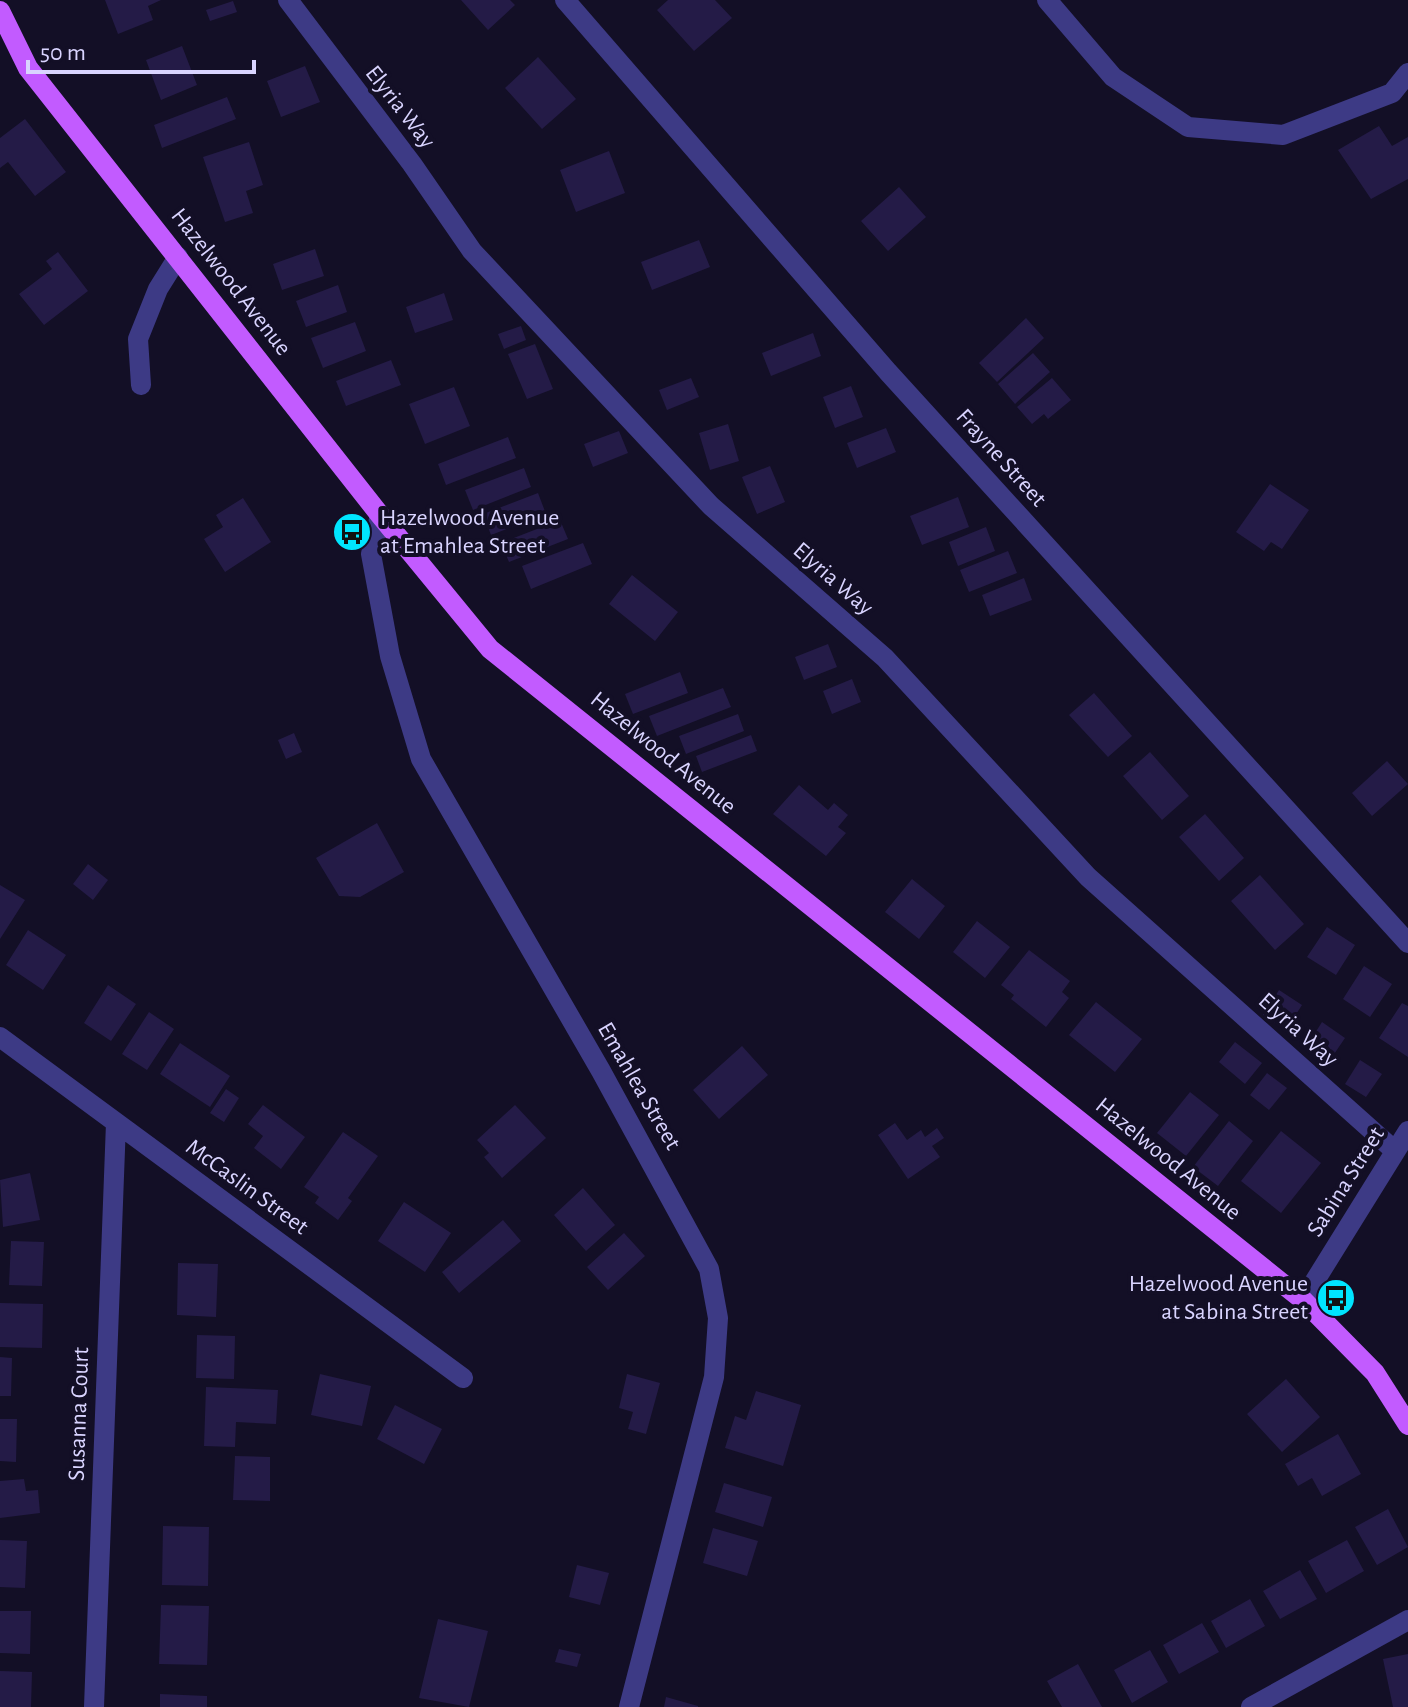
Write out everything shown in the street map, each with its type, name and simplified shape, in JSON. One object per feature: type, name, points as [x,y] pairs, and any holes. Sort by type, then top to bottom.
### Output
[{"type":"main road","name":"Hazelwood Avenue","points":[[0,11],[28,68],[380,515],[490,649],[1303,1300],[1375,1373],[1408,1425]]},
{"type":"street","name":"Elyria Way","points":[[288,0],[412,164],[472,251],[711,506],[885,658],[1088,877],[1395,1151]]},
{"type":"street","name":"Frayne Street","points":[[565,0],[888,372],[1408,943]]},
{"type":"street","points":[[1047,0],[1113,77],[1188,127],[1283,135],[1392,93],[1408,73]]},
{"type":"street","points":[[141,385],[138,339],[158,289],[178,257]]},
{"type":"street","name":"Emahlea Street","points":[[380,515],[371,554],[390,656],[421,759],[609,1085],[709,1269],[718,1318],[714,1377],[629,1707]]},
{"type":"street","name":"McCaslin Street","points":[[0,1037],[463,1378]]},
{"type":"street","name":"Susanna Court","points":[[94,1707],[116,1123]]},
{"type":"street","name":"Sabina Street","points":[[1303,1300],[1408,1131]]},
{"type":"street","points":[[1251,1707],[1408,1620]]},
{"type":"building","points":[[105,0],[161,0],[148,6],[153,20],[118,34]]},
{"type":"building","points":[[461,0],[510,0],[515,5],[488,30]]},
{"type":"building","points":[[668,0],[715,0],[732,18],[694,51],[657,10]]},
{"type":"building","points":[[233,1],[237,12],[210,21],[206,10]]},
{"type":"building","points":[[182,46],[197,85],[161,100],[146,60]]},
{"type":"building","points":[[538,57],[576,99],[542,129],[505,88]]},
{"type":"building","points":[[305,66],[320,102],[281,117],[267,81]]},
{"type":"building","points":[[227,97],[236,119],[162,148],[154,125]]},
{"type":"building","points":[[25,119],[66,172],[35,196],[8,162],[0,168],[0,138]]},
{"type":"building","points":[[1379,126],[1392,146],[1408,137],[1408,179],[1371,199],[1338,150]]},
{"type":"building","points":[[249,142],[263,185],[246,191],[253,213],[225,222],[203,157]]},
{"type":"building","points":[[609,151],[625,193],[576,212],[560,170]]},
{"type":"building","points":[[899,187],[926,217],[888,251],[861,221]]},
{"type":"building","points":[[699,240],[710,267],[652,290],[641,262]]},
{"type":"building","points":[[315,249],[324,276],[282,290],[273,264]]},
{"type":"building","points":[[58,252],[88,291],[44,325],[19,294],[52,269],[46,261]]},
{"type":"building","points":[[338,285],[347,312],[306,327],[296,301]]},
{"type":"building","points":[[444,293],[453,320],[415,333],[406,307]]},
{"type":"building","points":[[1026,318],[1044,338],[997,382],[979,363]]},
{"type":"building","points":[[355,322],[366,351],[323,368],[311,338]]},
{"type":"building","points":[[521,326],[526,340],[504,349],[498,334]]},
{"type":"building","points":[[813,333],[821,356],[771,376],[762,353]]},
{"type":"building","points":[[535,344],[553,389],[527,399],[508,354]]},
{"type":"building","points":[[1033,353],[1050,372],[1015,404],[998,384]]},
{"type":"building","points":[[391,360],[401,385],[346,406],[336,381]]},
{"type":"building","points":[[691,378],[699,397],[667,410],[659,390]]},
{"type":"building","points":[[1052,378],[1071,400],[1048,419],[1044,414],[1032,424],[1017,407]]},
{"type":"building","points":[[851,386],[863,417],[835,428],[823,397]]},
{"type":"building","points":[[454,387],[470,426],[425,444],[409,404]]},
{"type":"building","points":[[728,424],[739,461],[710,470],[699,433]]},
{"type":"building","points":[[886,428],[896,452],[857,468],[847,443]]},
{"type":"building","points":[[619,431],[628,453],[593,467],[584,444]]},
{"type":"building","points":[[508,437],[516,458],[446,485],[438,464]]},
{"type":"building","points":[[770,466],[785,502],[757,514],[742,477]]},
{"type":"building","points":[[524,468],[531,487],[473,510],[465,490]]},
{"type":"building","points":[[1270,484],[1309,510],[1282,549],[1271,542],[1264,551],[1236,532]]},
{"type":"building","points":[[538,493],[546,514],[491,535],[483,514]]},
{"type":"building","points":[[958,497],[969,527],[922,545],[910,516]]},
{"type":"building","points":[[243,498],[271,542],[225,572],[204,539],[223,527],[216,515]]},
{"type":"building","points":[[560,520],[568,539],[509,562],[501,543]]},
{"type":"building","points":[[986,527],[995,551],[958,566],[949,542]]},
{"type":"building","points":[[583,543],[592,564],[531,589],[522,566]]},
{"type":"building","points":[[1008,551],[1017,573],[969,592],[960,570]]},
{"type":"building","points":[[632,575],[678,612],[655,641],[609,604]]},
{"type":"building","points":[[1024,578],[1032,600],[990,616],[982,595]]},
{"type":"building","points":[[828,644],[837,667],[804,680],[795,657]]},
{"type":"building","points":[[680,672],[688,693],[633,714],[625,694]]},
{"type":"building","points":[[852,679],[861,702],[832,714],[823,691]]},
{"type":"building","points":[[723,688],[731,707],[657,736],[649,716]]},
{"type":"building","points":[[1094,693],[1132,736],[1108,757],[1069,715]]},
{"type":"building","points":[[738,714],[744,731],[686,754],[679,736]]},
{"type":"building","points":[[294,733],[302,752],[286,759],[278,740]]},
{"type":"building","points":[[751,735],[757,751],[702,772],[696,756]]},
{"type":"building","points":[[1150,752],[1189,796],[1162,820],[1123,776]]},
{"type":"building","points":[[1387,761],[1408,784],[1372,816],[1352,793]]},
{"type":"building","points":[[799,785],[828,810],[834,803],[848,815],[838,827],[846,833],[826,856],[773,814]]},
{"type":"building","points":[[1205,814],[1244,858],[1219,881],[1179,837]]},
{"type":"building","points":[[377,823],[404,872],[360,897],[339,896],[316,858]]},
{"type":"building","points":[[88,864],[108,880],[93,900],[73,884]]},
{"type":"building","points":[[1260,875],[1304,924],[1275,950],[1231,901]]},
{"type":"building","points":[[912,879],[945,906],[919,939],[885,912]]},
{"type":"building","points":[[0,885],[25,900],[0,939]]},
{"type":"building","points":[[977,921],[1010,947],[985,978],[953,952]]},
{"type":"building","points":[[1327,927],[1355,945],[1336,975],[1307,957]]},
{"type":"building","points":[[28,930],[66,955],[43,990],[6,965]]},
{"type":"building","points":[[1029,950],[1070,981],[1062,992],[1069,998],[1046,1027],[1011,999],[1014,995],[1001,985]]},
{"type":"building","points":[[1364,966],[1392,984],[1370,1017],[1343,999]]},
{"type":"building","points":[[108,985],[136,1004],[111,1041],[84,1023]]},
{"type":"building","points":[[1279,990],[1302,1005],[1286,1030],[1263,1015]]},
{"type":"building","points":[[1096,1002],[1142,1039],[1115,1072],[1069,1035]]},
{"type":"building","points":[[1402,1003],[1408,1006],[1408,1057],[1379,1038]]},
{"type":"building","points":[[149,1012],[174,1029],[147,1070],[122,1054]]},
{"type":"building","points":[[1322,1022],[1345,1038],[1328,1063],[1305,1049]]},
{"type":"building","points":[[1235,1042],[1262,1063],[1245,1084],[1219,1062]]},
{"type":"building","points":[[180,1043],[230,1076],[210,1107],[160,1074]]},
{"type":"building","points":[[742,1046],[768,1075],[719,1119],[693,1090]]},
{"type":"building","points":[[1360,1060],[1382,1074],[1366,1097],[1345,1084]]},
{"type":"building","points":[[1267,1073],[1287,1088],[1269,1110],[1250,1095]]},
{"type":"building","points":[[226,1089],[239,1098],[224,1122],[210,1113]]},
{"type":"building","points":[[1190,1092],[1219,1115],[1186,1156],[1157,1133]]},
{"type":"building","points":[[263,1105],[305,1137],[281,1169],[254,1148],[263,1136],[248,1124]]},
{"type":"building","points":[[515,1105],[546,1138],[502,1178],[484,1157],[489,1153],[477,1140]]},
{"type":"building","points":[[1229,1121],[1253,1141],[1218,1186],[1193,1167]]},
{"type":"building","points":[[895,1123],[907,1140],[921,1130],[925,1137],[937,1128],[944,1138],[932,1146],[940,1157],[908,1179],[878,1135]]},
{"type":"building","points":[[1281,1131],[1321,1163],[1281,1213],[1241,1181]]},
{"type":"building","points":[[343,1132],[378,1156],[348,1198],[352,1201],[338,1220],[315,1203],[319,1197],[304,1187]]},
{"type":"building","points":[[30,1173],[40,1220],[3,1227],[0,1180]]},
{"type":"building","points":[[583,1188],[615,1225],[586,1251],[554,1215]]},
{"type":"building","points":[[404,1202],[451,1233],[425,1272],[378,1241]]},
{"type":"building","points":[[503,1220],[521,1241],[459,1293],[442,1272]]},
{"type":"building","points":[[624,1233],[645,1256],[608,1290],[587,1267]]},
{"type":"building","points":[[11,1241],[44,1242],[42,1286],[9,1285]]},
{"type":"building","points":[[178,1263],[218,1264],[216,1317],[177,1315]]},
{"type":"building","points":[[0,1303],[43,1304],[42,1348],[0,1347]]},
{"type":"building","points":[[197,1335],[235,1336],[234,1379],[196,1378]]},
{"type":"building","points":[[0,1357],[12,1358],[11,1396],[0,1396]]},
{"type":"building","points":[[320,1374],[371,1386],[362,1426],[311,1415]]},
{"type":"building","points":[[627,1374],[660,1383],[646,1434],[628,1429],[633,1412],[619,1408]]},
{"type":"building","points":[[1286,1379],[1320,1417],[1282,1452],[1247,1414]]},
{"type":"building","points":[[206,1387],[278,1390],[276,1424],[236,1422],[235,1447],[204,1446]]},
{"type":"building","points":[[756,1391],[801,1405],[783,1466],[725,1448],[735,1416],[746,1420]]},
{"type":"building","points":[[395,1405],[442,1429],[424,1464],[377,1439]]},
{"type":"building","points":[[0,1419],[17,1419],[16,1462],[0,1461]]},
{"type":"building","points":[[1338,1434],[1361,1474],[1322,1496],[1312,1478],[1298,1486],[1285,1464]]},
{"type":"building","points":[[235,1456],[270,1457],[270,1501],[233,1500]]},
{"type":"building","points":[[24,1479],[26,1491],[38,1490],[40,1513],[0,1518],[0,1481]]},
{"type":"building","points":[[724,1483],[772,1497],[763,1527],[715,1512]]},
{"type":"building","points":[[1388,1509],[1408,1547],[1377,1565],[1355,1527]]},
{"type":"building","points":[[163,1526],[209,1527],[208,1586],[162,1585]]},
{"type":"building","points":[[713,1528],[758,1541],[747,1576],[703,1563]]},
{"type":"building","points":[[0,1540],[27,1541],[25,1588],[0,1587]]},
{"type":"building","points":[[1347,1540],[1364,1571],[1326,1593],[1308,1561]]},
{"type":"building","points":[[577,1565],[609,1573],[600,1605],[569,1597]]},
{"type":"building","points":[[1300,1570],[1317,1599],[1280,1619],[1263,1591]]},
{"type":"building","points":[[1250,1599],[1265,1626],[1226,1648],[1211,1621]]},
{"type":"building","points":[[161,1605],[209,1606],[207,1665],[159,1664]]},
{"type":"building","points":[[0,1611],[31,1611],[30,1654],[0,1653]]},
{"type":"building","points":[[438,1619],[488,1631],[469,1707],[419,1698]]},
{"type":"building","points":[[1202,1623],[1219,1652],[1179,1674],[1163,1645]]},
{"type":"building","points":[[559,1649],[581,1654],[577,1667],[555,1662]]},
{"type":"building","points":[[1150,1650],[1168,1682],[1132,1703],[1114,1670]]},
{"type":"building","points":[[1408,1654],[1408,1707],[1393,1707],[1383,1659]]},
{"type":"building","points":[[1078,1664],[1102,1707],[1062,1707],[1047,1681]]},
{"type":"building","points":[[0,1671],[32,1672],[31,1707],[0,1707]]},
{"type":"building","points":[[160,1694],[207,1696],[207,1707],[160,1707]]},
{"type":"building","points":[[666,1697],[698,1706],[698,1707],[664,1707]]},
{"type":"place","name":"Hazelwood Avenue at Emahlea Street","points":[[352,532]]},
{"type":"place","name":"Hazelwood Avenue at Sabina Street","points":[[1336,1298]]}]
